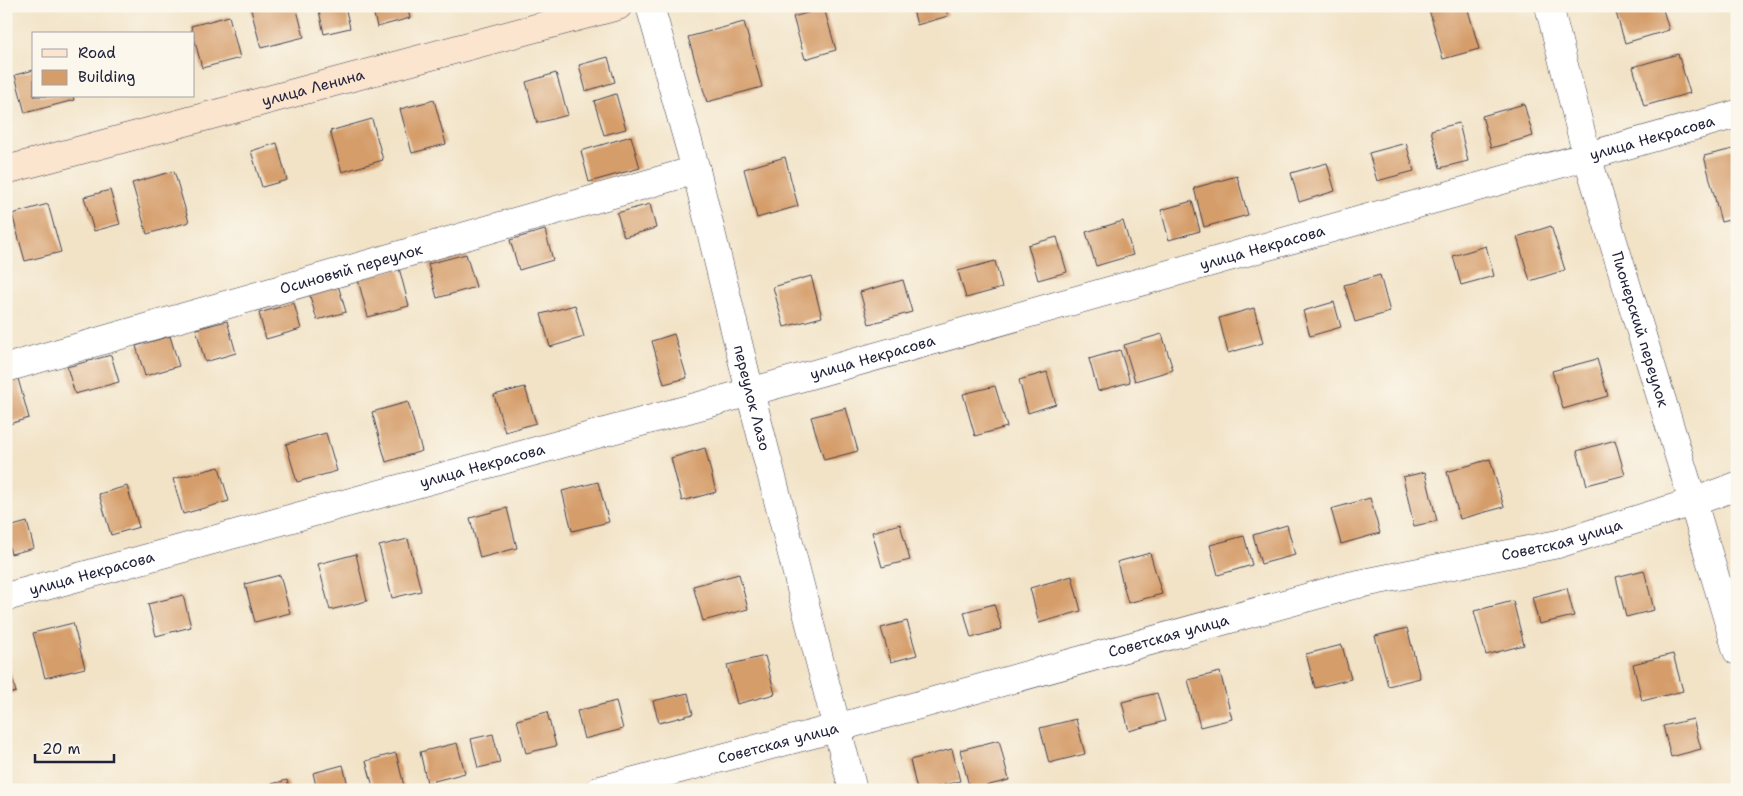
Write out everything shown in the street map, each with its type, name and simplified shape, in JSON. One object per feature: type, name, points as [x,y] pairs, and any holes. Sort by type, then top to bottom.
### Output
[{"type":"main road","name":"улица Ленина","points":[[6,170],[618,6]]},
{"type":"street","name":"переулок Лазо","points":[[650,6],[696,170],[750,392],[853,790]]},
{"type":"street","name":"Пионерский переулок","points":[[1549,6],[1587,156],[1737,651]]},
{"type":"street","name":"улица Некрасова","points":[[6,597],[750,392],[1737,114]]},
{"type":"street","name":"Осиновый переулок","points":[[6,368],[696,170]]},
{"type":"street","name":"Советская улица","points":[[600,790],[836,728],[1349,586],[1558,544],[1693,502],[1737,486]]},
{"type":"building","points":[[250,6],[296,6],[304,37],[261,48]]},
{"type":"building","points":[[318,6],[345,6],[350,28],[324,34]]},
{"type":"building","points":[[372,6],[407,6],[410,18],[377,27]]},
{"type":"building","points":[[912,6],[945,6],[948,16],[917,25]]},
{"type":"building","points":[[1428,6],[1467,6],[1479,49],[1443,59]]},
{"type":"building","points":[[1614,6],[1662,6],[1669,30],[1625,43]]},
{"type":"building","points":[[824,8],[836,50],[805,59],[793,17]]},
{"type":"building","points":[[229,16],[240,58],[202,68],[195,41],[195,32],[193,32],[191,26]]},
{"type":"building","points":[[744,22],[762,87],[707,102],[688,37]]},
{"type":"building","points":[[1678,54],[1690,93],[1644,106],[1633,67]]},
{"type":"building","points":[[608,57],[615,82],[586,91],[579,65]]},
{"type":"building","points":[[32,71],[32,98],[74,98],[74,100],[25,113],[15,75]]},
{"type":"building","points":[[556,73],[568,115],[537,123],[526,82]]},
{"type":"building","points":[[616,94],[626,129],[604,135],[594,101]]},
{"type":"building","points":[[434,100],[446,144],[412,153],[400,109]]},
{"type":"building","points":[[1524,104],[1533,136],[1491,148],[1482,116]]},
{"type":"building","points":[[372,119],[383,160],[342,172],[330,131]]},
{"type":"building","points":[[1459,123],[1468,161],[1440,168],[1431,130]]},
{"type":"building","points":[[631,136],[640,168],[589,182],[581,151]]},
{"type":"building","points":[[277,143],[287,180],[262,187],[251,151]]},
{"type":"building","points":[[1406,143],[1414,171],[1377,181],[1369,153]]},
{"type":"building","points":[[1737,148],[1737,218],[1721,222],[1704,156]]},
{"type":"building","points":[[785,157],[798,206],[757,218],[744,169]]},
{"type":"building","points":[[1327,163],[1335,191],[1299,202],[1291,173]]},
{"type":"building","points":[[174,171],[189,222],[147,234],[132,183]]},
{"type":"building","points":[[1237,176],[1248,215],[1204,227],[1194,188]]},
{"type":"building","points":[[110,190],[120,224],[94,231],[84,197]]},
{"type":"building","points":[[1192,201],[1200,231],[1169,240],[1161,210]]},
{"type":"building","points":[[48,204],[61,252],[25,261],[12,214]]},
{"type":"building","points":[[650,204],[656,228],[624,237],[617,213]]},
{"type":"building","points":[[1123,221],[1133,255],[1096,266],[1086,232]]},
{"type":"building","points":[[1551,226],[1565,270],[1530,281],[1517,237]]},
{"type":"building","points":[[545,230],[553,260],[519,270],[510,240]]},
{"type":"building","points":[[1057,237],[1067,272],[1038,280],[1028,245]]},
{"type":"building","points":[[1486,246],[1494,276],[1461,285],[1453,256]]},
{"type":"building","points":[[466,254],[476,287],[437,298],[428,264]]},
{"type":"building","points":[[995,261],[1002,288],[966,298],[958,271]]},
{"type":"building","points":[[399,268],[409,306],[368,317],[358,280]]},
{"type":"building","points":[[1380,275],[1390,312],[1355,322],[1344,285]]},
{"type":"building","points":[[811,276],[822,317],[784,327],[773,287]]},
{"type":"building","points":[[903,280],[912,312],[869,324],[860,292]]},
{"type":"building","points":[[338,285],[346,312],[317,320],[309,293]]},
{"type":"building","points":[[1334,302],[1341,327],[1310,336],[1303,311]]},
{"type":"building","points":[[294,303],[301,329],[266,339],[259,313]]},
{"type":"building","points":[[575,305],[584,337],[550,347],[541,314]]},
{"type":"building","points":[[1254,308],[1263,343],[1228,353],[1219,318]]},
{"type":"building","points":[[227,321],[236,353],[205,362],[196,329]]},
{"type":"building","points":[[674,334],[687,378],[664,384],[652,341]]},
{"type":"building","points":[[1162,334],[1173,370],[1135,381],[1124,345]]},
{"type":"building","points":[[170,336],[179,366],[145,376],[136,346]]},
{"type":"building","points":[[1120,350],[1130,382],[1098,391],[1089,359]]},
{"type":"building","points":[[111,355],[119,382],[75,394],[67,367]]},
{"type":"building","points":[[1597,359],[1608,396],[1563,409],[1552,371]]},
{"type":"building","points":[[1047,372],[1056,404],[1028,413],[1019,380]]},
{"type":"building","points":[[17,375],[29,418],[6,425],[6,378]]},
{"type":"building","points":[[995,386],[1007,427],[975,436],[963,394]]},
{"type":"building","points":[[525,387],[536,423],[505,432],[494,395]]},
{"type":"building","points":[[408,402],[422,451],[386,462],[372,412]]},
{"type":"building","points":[[846,408],[858,451],[824,460],[811,417]]},
{"type":"building","points":[[326,433],[337,471],[297,482],[286,444]]},
{"type":"building","points":[[1615,440],[1625,475],[1587,485],[1577,451]]},
{"type":"building","points":[[705,448],[716,492],[682,501],[671,458]]},
{"type":"building","points":[[1490,459],[1504,507],[1460,519],[1447,472]]},
{"type":"building","points":[[219,467],[229,501],[183,514],[173,479]]},
{"type":"building","points":[[1425,472],[1437,521],[1414,526],[1403,477]]},
{"type":"building","points":[[598,482],[609,522],[572,531],[562,491]]},
{"type":"building","points":[[127,486],[139,527],[111,535],[99,494]]},
{"type":"building","points":[[1370,498],[1380,533],[1341,544],[1331,509]]},
{"type":"building","points":[[507,508],[517,548],[480,558],[470,518]]},
{"type":"building","points":[[27,522],[34,548],[11,554],[6,537],[6,528]]},
{"type":"building","points":[[900,524],[910,560],[882,567],[872,532]]},
{"type":"building","points":[[1287,525],[1295,555],[1261,564],[1253,535]]},
{"type":"building","points":[[1244,536],[1252,565],[1218,575],[1210,545]]},
{"type":"building","points":[[408,539],[421,591],[392,598],[379,546]]},
{"type":"building","points":[[1150,553],[1162,594],[1128,603],[1117,562]]},
{"type":"building","points":[[356,554],[367,601],[330,610],[318,564]]},
{"type":"building","points":[[1644,570],[1654,610],[1626,617],[1616,577]]},
{"type":"building","points":[[739,574],[748,609],[703,621],[693,586]]},
{"type":"building","points":[[280,575],[290,613],[255,622],[245,584]]},
{"type":"building","points":[[1072,576],[1081,611],[1039,623],[1030,588]]},
{"type":"building","points":[[1567,588],[1574,616],[1539,624],[1532,597]]},
{"type":"building","points":[[183,595],[191,627],[156,636],[148,604]]},
{"type":"building","points":[[1513,601],[1524,645],[1486,655],[1474,611]]},
{"type":"building","points":[[994,604],[1002,629],[971,638],[964,612]]},
{"type":"building","points":[[907,621],[917,655],[891,662],[881,628]]},
{"type":"building","points":[[73,623],[85,668],[45,678],[33,633]]},
{"type":"building","points":[[1407,628],[1420,678],[1388,686],[1375,636]]},
{"type":"building","points":[[1342,645],[1351,679],[1315,688],[1306,654]]},
{"type":"building","points":[[1673,654],[1683,691],[1642,701],[1633,664]]},
{"type":"building","points":[[6,656],[16,692],[6,695]]},
{"type":"building","points":[[765,656],[775,694],[737,704],[727,665]]},
{"type":"building","points":[[1220,672],[1232,719],[1200,727],[1188,680]]},
{"type":"building","points":[[688,693],[693,714],[659,723],[653,701]]},
{"type":"building","points":[[1157,693],[1165,721],[1129,731],[1122,702]]},
{"type":"building","points":[[616,701],[623,729],[584,739],[577,711]]},
{"type":"building","points":[[547,712],[556,746],[526,753],[517,720]]},
{"type":"building","points":[[1076,719],[1085,754],[1049,763],[1040,728]]},
{"type":"building","points":[[1693,719],[1701,749],[1671,757],[1663,726]]},
{"type":"building","points":[[493,734],[500,763],[478,768],[471,739]]},
{"type":"building","points":[[999,740],[1009,780],[970,790],[960,750]]},
{"type":"building","points":[[457,743],[465,773],[427,783],[420,752]]},
{"type":"building","points":[[952,749],[960,781],[917,790],[910,760]]},
{"type":"building","points":[[396,753],[405,790],[374,790],[366,761]]},
{"type":"building","points":[[343,765],[349,790],[317,790],[313,773]]},
{"type":"building","points":[[287,780],[290,790],[253,790],[253,789]]}]
